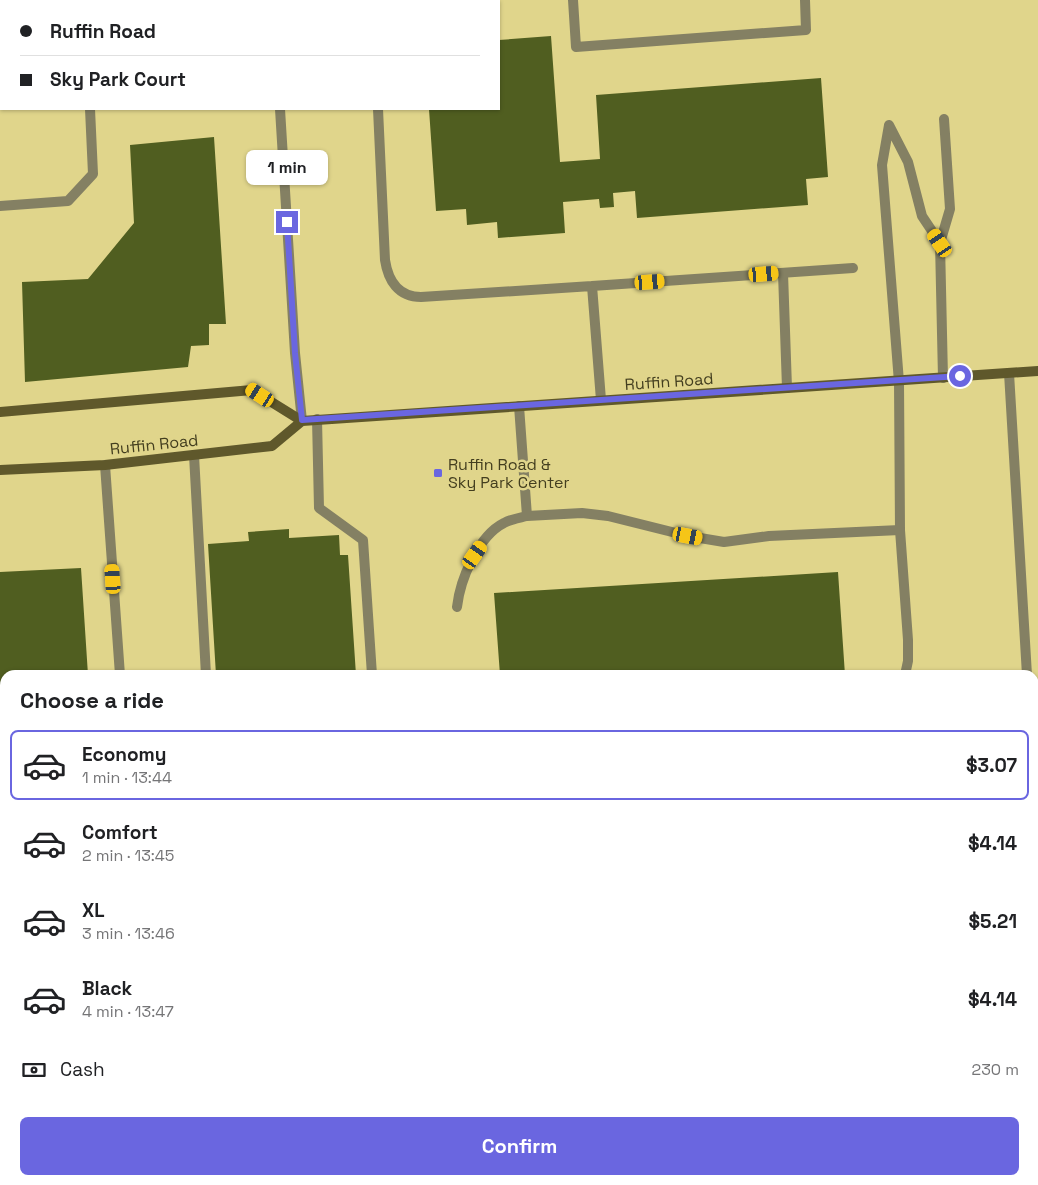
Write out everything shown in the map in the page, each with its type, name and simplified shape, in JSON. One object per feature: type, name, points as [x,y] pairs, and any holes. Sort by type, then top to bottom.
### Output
[{"type":"main road","name":"Ruffin Road","points":[[0,470],[105,464],[272,446],[302,420],[899,382],[1038,371]]},
{"type":"main road","points":[[0,412],[252,390],[302,420]]},
{"type":"street","points":[[573,0],[576,47],[806,30],[805,0]]},
{"type":"street","points":[[0,206],[68,201],[93,174],[90,110]]},
{"type":"street","points":[[280,110],[295,353],[302,420]]},
{"type":"street","points":[[378,110],[387,272],[390,280],[400,291],[413,297],[854,268]]},
{"type":"street","points":[[943,378],[940,243],[950,209],[944,119]]},
{"type":"street","points":[[906,670],[908,640],[900,530],[899,382],[882,165],[889,125],[908,162],[922,216],[940,243]]},
{"type":"street","points":[[783,273],[787,388]]},
{"type":"street","points":[[592,286],[602,400]]},
{"type":"street","points":[[1008,373],[1027,670]]},
{"type":"street","points":[[519,406],[527,516]]},
{"type":"street","points":[[316,420],[319,508],[364,540],[372,670]]},
{"type":"street","points":[[194,455],[206,670]]},
{"type":"street","points":[[105,464],[120,670]]},
{"type":"street","points":[[457,607],[462,582],[475,555],[484,542],[503,523],[527,516],[582,513],[608,516],[631,520],[679,534],[724,542],[769,536],[900,530]]},
{"type":"building","points":[[551,36],[560,162],[600,159],[596,95],[821,78],[828,177],[806,179],[808,205],[637,218],[635,191],[613,193],[614,207],[600,208],[599,199],[563,202],[565,233],[498,238],[497,222],[467,225],[466,209],[436,211],[429,110],[500,110],[500,40]]},
{"type":"building","points":[[214,137],[226,324],[209,324],[209,345],[191,346],[188,367],[25,382],[22,282],[88,279],[134,223],[130,145]]},
{"type":"building","points":[[289,529],[289,538],[339,535],[340,555],[348,555],[356,670],[216,670],[208,544],[249,541],[248,532]]},
{"type":"building","points":[[81,568],[88,670],[0,670],[0,572]]},
{"type":"building","points":[[838,572],[845,670],[500,670],[494,593]]},
{"type":"place","name":"Ruffin Road & Sky Park Center","points":[[438,473]]},
{"type":"route","points":[[287,222],[295,353],[302,420],[899,382],[960,376]]}]
